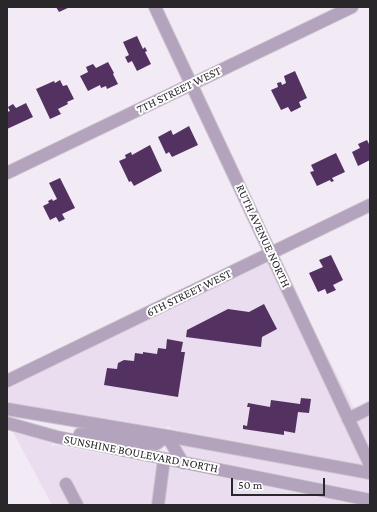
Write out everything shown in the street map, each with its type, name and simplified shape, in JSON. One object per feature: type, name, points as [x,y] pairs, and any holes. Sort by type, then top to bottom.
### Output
[{"type":"street","name":"RUTH AVENUE NORTH","points":[[155,7],[370,465]]},
{"type":"street","name":"7TH STREET WEST","points":[[7,173],[352,7]]},
{"type":"street","name":"6TH STREET WEST","points":[[7,381],[370,205]]},
{"type":"street","points":[[348,419],[370,408]]},
{"type":"street","name":"SUNSHINE BOULEVARD NORTH","points":[[7,409],[370,473]]},
{"type":"street","name":"SUNSHINE BOULEVARD NORTH","points":[[7,423],[57,437],[370,500]]},
{"type":"street","points":[[57,437],[77,434],[156,444],[167,436],[183,463]]},
{"type":"street","points":[[158,505],[164,459]]},
{"type":"street","points":[[66,484],[77,505]]},
{"type":"shaded area","points":[[277,258],[357,414],[370,408],[370,466],[171,429],[169,426],[165,428],[7,402],[7,385]]},
{"type":"shaded area","points":[[13,432],[52,443],[52,446],[57,445],[179,469],[181,472],[184,470],[360,505],[52,505]]},
{"type":"shaded area","points":[[180,445],[370,480],[370,493],[186,456]]},
{"type":"building","points":[[56,7],[70,7],[59,12]]},
{"type":"building","points":[[137,36],[143,49],[145,47],[147,51],[145,52],[151,64],[137,71],[132,61],[128,63],[125,57],[129,55],[123,42]]},
{"type":"building","points":[[108,62],[118,84],[107,89],[106,86],[101,88],[100,85],[88,91],[80,76],[88,72],[86,67],[93,64],[96,68]]},
{"type":"building","points":[[295,71],[307,98],[299,102],[301,107],[291,112],[288,107],[281,110],[271,90],[278,87],[277,83],[281,82],[282,85],[286,83],[284,76]]},
{"type":"building","points":[[60,80],[63,86],[67,85],[74,99],[58,109],[61,114],[50,119],[36,89]]},
{"type":"building","points":[[26,103],[33,117],[7,129],[7,112],[10,111],[8,107],[13,104],[16,108]]},
{"type":"building","points":[[189,126],[198,145],[172,157],[169,152],[166,154],[158,137],[171,130],[173,135]]},
{"type":"building","points":[[367,140],[369,144],[370,143],[370,160],[358,166],[352,152],[360,148],[358,144]]},
{"type":"building","points":[[150,145],[162,171],[134,186],[131,181],[129,182],[119,161],[126,158],[125,155],[131,152],[132,155]]},
{"type":"building","points":[[336,153],[345,172],[332,178],[334,181],[331,182],[330,180],[317,186],[310,172],[314,171],[311,165]]},
{"type":"building","points":[[60,178],[75,208],[62,214],[65,219],[59,222],[56,217],[50,220],[43,206],[49,203],[48,201],[52,199],[53,201],[57,199],[49,183]]},
{"type":"building","points":[[331,255],[343,280],[333,285],[336,290],[327,294],[325,289],[318,292],[309,273],[323,267],[319,260]]},
{"type":"building","points":[[264,304],[277,329],[262,337],[261,347],[186,337],[187,330],[228,309],[249,312]]},
{"type":"building","points":[[167,339],[183,342],[181,352],[185,352],[178,397],[104,385],[107,368],[117,369],[118,363],[124,360],[134,361],[135,353],[143,354],[143,352],[157,354],[158,348],[166,349]]},
{"type":"building","points":[[301,398],[311,399],[309,413],[298,412],[295,433],[284,431],[284,435],[243,429],[243,425],[247,426],[250,407],[247,407],[248,403],[270,407],[271,400],[300,404]]}]
